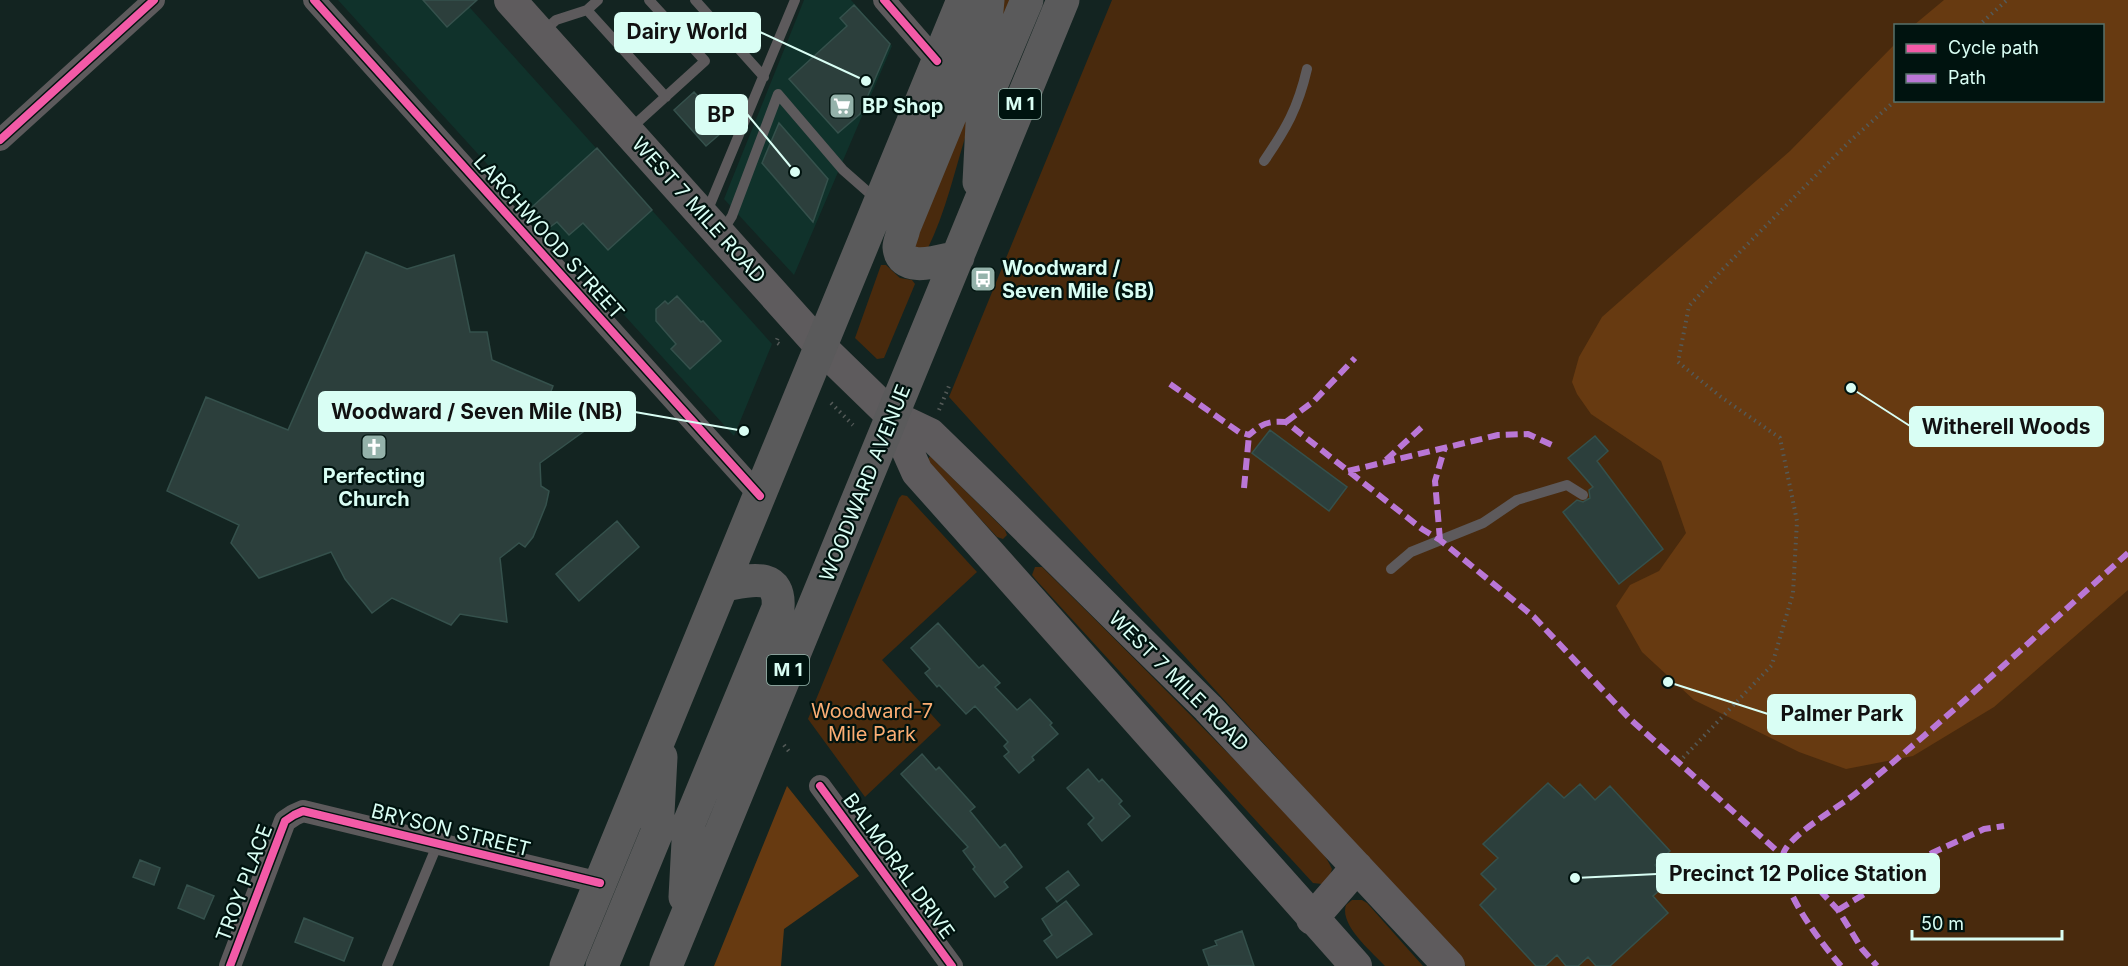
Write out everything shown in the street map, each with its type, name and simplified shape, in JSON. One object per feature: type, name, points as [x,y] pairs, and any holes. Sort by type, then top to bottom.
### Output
[{"type":"main road","name":"WEST 7 MILE ROAD","points":[[510,0],[821,347],[892,416],[930,434],[1032,534],[1208,708],[1449,966]]},
{"type":"main road","points":[[958,257],[923,265],[913,264],[904,258],[899,248],[894,209],[937,60],[963,0]]},
{"type":"main road","points":[[566,966],[821,347],[985,31],[988,0]]},
{"type":"main road","points":[[977,208],[982,105],[1027,0]]},
{"type":"main road","name":"WOODWARD AVENUE","points":[[666,966],[1063,0]]},
{"type":"main road","name":"WEST 7 MILE ROAD","points":[[892,416],[918,472],[1356,966]]},
{"type":"main road","points":[[1005,570],[1032,534]]},
{"type":"main road","points":[[684,923],[689,823],[778,608],[779,595],[772,585],[761,580],[724,585]]},
{"type":"main road","points":[[602,966],[657,832],[663,731]]},
{"type":"main road","points":[[1312,919],[1357,867]]},
{"type":"street","points":[[0,140],[154,0]]},
{"type":"street","name":"LARCHWOOD STREET","points":[[314,0],[760,496]]},
{"type":"street","points":[[884,0],[937,60]]},
{"type":"street","name":"BALMORAL DRIVE","points":[[820,786],[951,966]]},
{"type":"street","name":"BRYSON STREET","points":[[294,815],[303,811],[600,883]]},
{"type":"street","name":"TROY PLACE","points":[[230,966],[285,821],[294,815]]},
{"type":"lane","points":[[540,34],[556,20],[587,10],[598,0]]},
{"type":"lane","points":[[628,132],[705,61],[649,0]]},
{"type":"lane","points":[[695,0],[764,77]]},
{"type":"lane","points":[[713,226],[764,77],[795,0]]},
{"type":"lane","points":[[587,10],[666,97]]},
{"type":"lane","points":[[1264,161],[1290,123],[1301,95],[1307,69]]},
{"type":"lane","points":[[713,226],[732,216],[778,94],[843,170],[894,209]]},
{"type":"lane","points":[[1391,569],[1411,552],[1483,522],[1517,500],[1567,485],[1583,495]]},
{"type":"lane","points":[[387,966],[438,843]]},
{"type":"path","points":[[1980,24],[2007,0]]},
{"type":"path","points":[[1678,762],[1772,665],[1793,593],[1797,521],[1780,438],[1721,398],[1678,362],[1689,306],[1841,150],[1894,102]]},
{"type":"path","points":[[935,420],[949,386]]},
{"type":"path","points":[[831,403],[853,425]]},
{"type":"shaded area","points":[[338,0],[463,0],[772,344],[734,436]]},
{"type":"shaded area","points":[[804,0],[851,0],[892,46],[794,275],[724,199]]},
{"type":"shaded area","points":[[1944,0],[2128,0],[2128,590],[1994,707],[1913,756],[1846,769],[1799,752],[1694,700],[1642,652],[1616,606],[1630,585],[1659,571],[1686,533],[1661,461],[1591,414],[1577,394],[1572,382],[1579,357],[1602,317],[1790,151],[1894,45],[1894,102],[2104,102],[2104,24],[1915,24]]},
{"type":"shaded area","points":[[787,786],[859,876],[784,929],[781,966],[714,966]]},
{"type":"green space","points":[[1001,0],[1018,0],[973,112],[934,236],[927,250],[912,249]]},
{"type":"green space","points":[[1112,0],[2128,0],[2128,966],[1466,966],[949,397]]},
{"type":"green space","points":[[881,265],[886,265],[900,278],[912,280],[915,284],[884,358],[877,359],[855,338]]},
{"type":"green space","points":[[930,456],[1005,530],[1007,535],[1003,539],[997,537],[927,461]]},
{"type":"green space","name":"Woodward-7 Mile Park","points":[[902,495],[907,496],[977,572],[882,660],[941,725],[865,797],[808,719]]},
{"type":"green space","points":[[1035,567],[1042,567],[1300,826],[1327,859],[1332,869],[1329,879],[1322,884],[1313,883],[1036,580],[1032,575]]},
{"type":"green space","points":[[1352,900],[1362,900],[1367,903],[1423,966],[1385,966],[1358,938],[1347,921],[1346,905]]},
{"type":"building","points":[[423,0],[477,0],[447,27]]},
{"type":"building","points":[[854,5],[890,44],[860,114],[838,133],[789,79],[847,26],[840,18]]},
{"type":"building","points":[[694,92],[727,128],[706,146],[674,110]]},
{"type":"building","points":[[779,123],[828,179],[813,222],[762,163]]},
{"type":"building","points":[[597,148],[652,210],[608,250],[583,223],[569,235],[557,222],[550,227],[532,207]]},
{"type":"building","name":"Perfecting Church","points":[[366,252],[407,269],[454,255],[470,332],[487,332],[492,360],[553,386],[550,394],[590,427],[540,463],[541,486],[549,491],[533,537],[525,547],[519,543],[500,558],[507,622],[460,614],[451,625],[392,598],[372,613],[345,579],[331,552],[259,578],[231,543],[239,525],[167,491],[206,397],[288,430]]},
{"type":"building","points":[[677,296],[721,341],[690,369],[671,349],[676,344],[656,321],[656,309],[665,301],[668,304]]},
{"type":"building","points":[[1270,430],[1347,487],[1329,511],[1252,453]]},
{"type":"building","points":[[1595,436],[1608,451],[1597,461],[1663,549],[1619,584],[1563,512],[1577,500],[1583,502],[1590,498],[1589,490],[1593,487],[1568,458]]},
{"type":"building","points":[[617,521],[639,547],[579,601],[556,574]]},
{"type":"building","points":[[938,623],[979,668],[983,665],[1000,683],[995,687],[1017,710],[1030,699],[1052,723],[1050,725],[1058,734],[1032,757],[1034,760],[1019,773],[1004,756],[1009,752],[1004,746],[1008,742],[975,706],[966,714],[939,685],[937,687],[925,673],[930,669],[911,648]]},
{"type":"building","points":[[922,754],[936,770],[939,767],[975,807],[970,811],[1000,848],[1005,844],[1022,867],[1004,882],[1008,887],[995,897],[973,869],[975,867],[963,851],[968,847],[901,774]]},
{"type":"building","points":[[1088,769],[1099,782],[1102,779],[1122,801],[1119,804],[1130,816],[1102,841],[1088,824],[1094,818],[1067,788]]},
{"type":"building","points":[[1548,783],[1564,798],[1580,784],[1595,800],[1610,786],[1670,851],[1655,865],[1669,882],[1653,896],[1668,913],[1610,966],[1596,966],[1588,957],[1578,966],[1566,966],[1557,955],[1545,966],[1536,966],[1480,905],[1496,889],[1481,874],[1498,858],[1483,844]]},
{"type":"building","points":[[140,860],[160,868],[154,885],[133,877]]},
{"type":"building","points":[[1068,871],[1079,885],[1057,902],[1046,888]]},
{"type":"building","points":[[187,885],[214,896],[204,919],[178,908]]},
{"type":"building","points":[[1066,901],[1092,934],[1057,958],[1044,941],[1052,935],[1042,919]]},
{"type":"building","points":[[304,918],[353,938],[344,961],[295,942]]},
{"type":"building","points":[[1242,931],[1254,966],[1209,966],[1203,950],[1217,945],[1215,941]]},
{"type":"marked path","points":[[1286,422],[1314,401],[1355,358]]},
{"type":"marked path","points":[[1170,384],[1239,432],[1249,435],[1266,424],[1286,422],[1422,529],[1440,540],[1534,617],[1630,719],[1814,884],[1838,910],[1862,949],[1877,966]]},
{"type":"marked path","points":[[1386,460],[1424,425]]},
{"type":"marked path","points":[[1348,471],[1498,435],[1528,434],[1552,445]]},
{"type":"marked path","points":[[1244,488],[1249,435]]},
{"type":"marked path","points":[[1440,540],[1435,481],[1445,447]]},
{"type":"marked path","points":[[1841,966],[1813,930],[1787,883],[1783,868],[1783,855],[1786,848],[1803,831],[1855,794],[1925,735],[2128,553]]},
{"type":"marked path","points":[[1838,910],[1932,853],[1984,829],[2004,826]]},
{"type":"cycle path","points":[[0,140],[154,0]]},
{"type":"cycle path","points":[[314,0],[760,496]]},
{"type":"cycle path","points":[[884,0],[937,61]]},
{"type":"cycle path","points":[[820,786],[952,966]]},
{"type":"cycle path","points":[[230,966],[285,821],[303,811],[600,883]]},
{"type":"place","name":"Dairy World","points":[[866,81]]},
{"type":"place","name":"BP Shop","points":[[842,106]]},
{"type":"place","name":"BP","points":[[795,172]]},
{"type":"place","name":"Woodward / Seven Mile (SB)","points":[[983,279]]},
{"type":"place","name":"Witherell Woods","points":[[1851,388]]},
{"type":"place","name":"Woodward / Seven Mile (NB)","points":[[744,431]]},
{"type":"place","name":"Perfecting Church","points":[[374,447]]},
{"type":"place","name":"Palmer Park","points":[[1668,682]]},
{"type":"place","name":"Precinct 12 Police Station","points":[[1575,878]]}]
